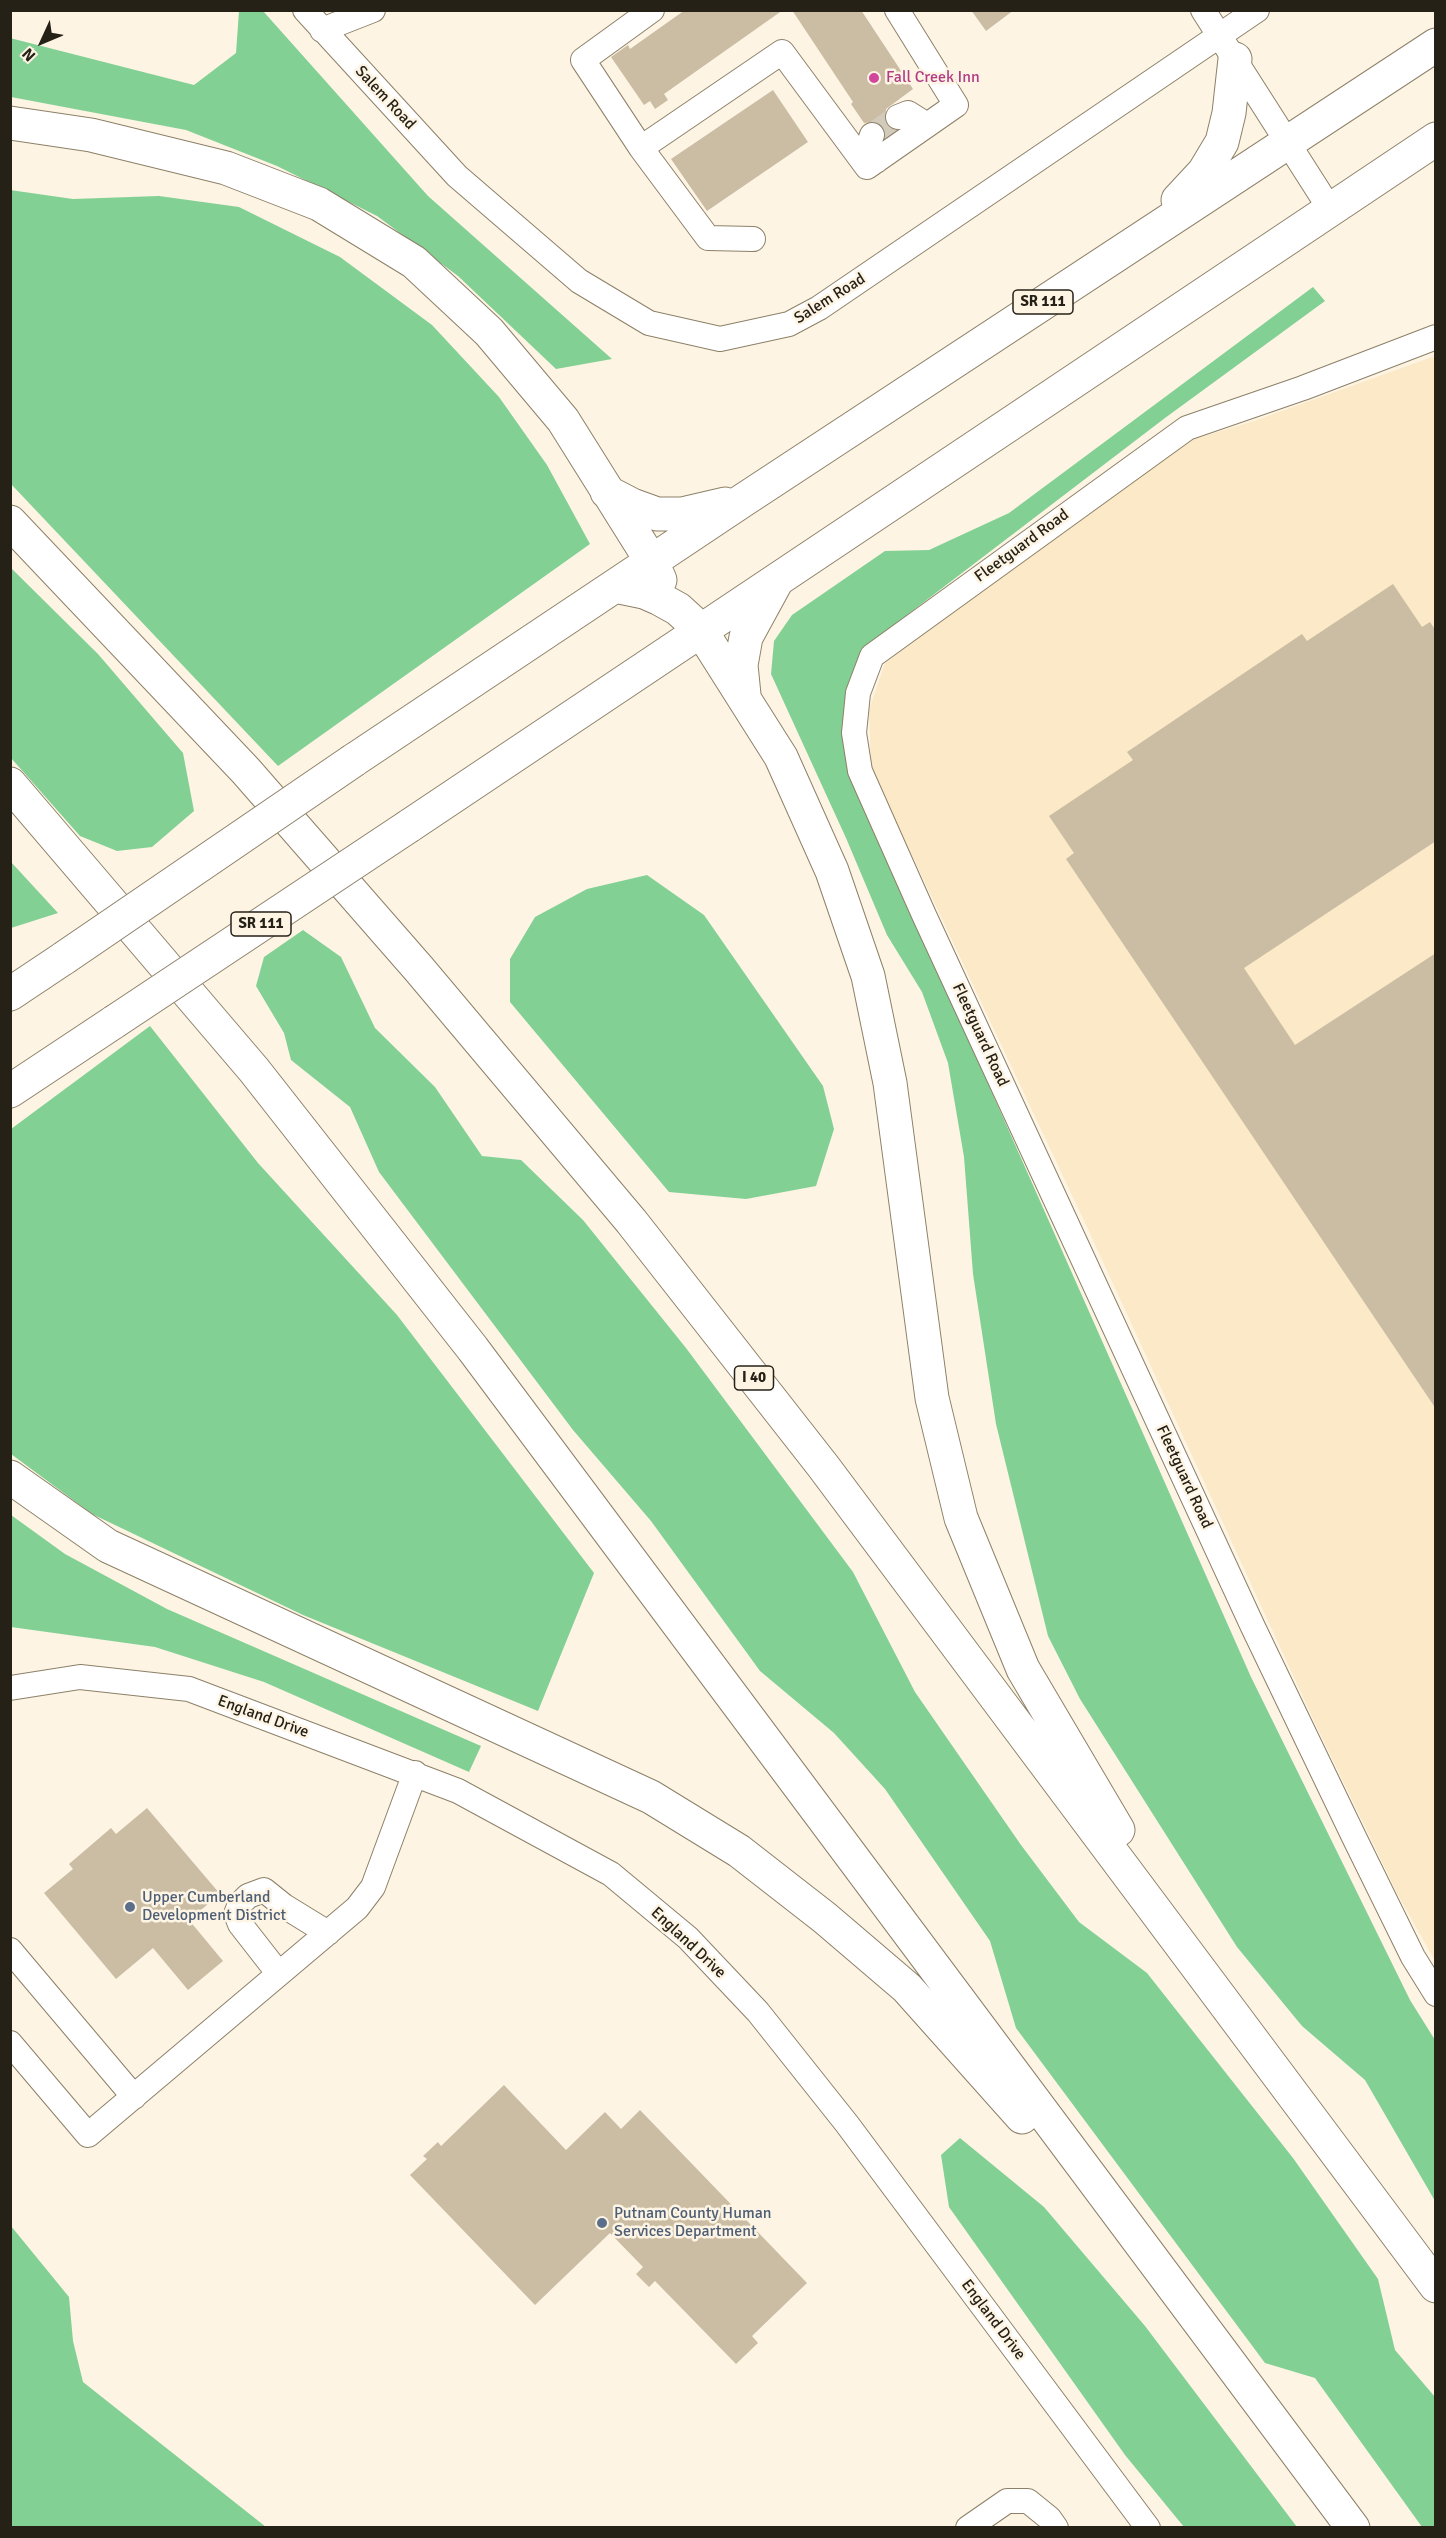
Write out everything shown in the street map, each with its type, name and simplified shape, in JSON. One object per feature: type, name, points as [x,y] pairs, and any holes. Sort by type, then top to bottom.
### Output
[{"type":"highway","name":"SR 111","points":[[10,994],[354,760],[742,501],[1436,45]]},
{"type":"highway","points":[[1120,252],[1182,196],[1204,172],[1222,142],[1229,113],[1227,48]]},
{"type":"highway","points":[[1401,67],[1436,52]]},
{"type":"highway","points":[[10,123],[91,135],[226,168],[319,204],[414,262],[489,332],[563,420],[652,562],[660,581],[664,601],[664,619],[653,650],[634,674]]},
{"type":"highway","name":"SR 111","points":[[10,1091],[1436,139]]},
{"type":"highway","points":[[607,492],[632,505],[657,514],[682,514],[742,501]]},
{"type":"highway","name":"I 40","points":[[10,522],[246,771],[418,969],[631,1221],[823,1466],[1436,2286]]},
{"type":"highway","points":[[744,695],[741,665],[746,637],[780,576]]},
{"type":"highway","points":[[615,586],[644,592],[664,601],[678,609],[700,629],[782,757],[832,871],[868,976],[890,1083],[932,1398],[961,1518],[1023,1669],[1205,1976]]},
{"type":"highway","points":[[10,783],[254,1070],[473,1349],[1353,2528]]},
{"type":"highway","points":[[10,1477],[108,1546],[651,1797],[739,1851],[825,1918],[907,1988],[1172,2285]]},
{"type":"street","name":"Salem Road","points":[[304,10],[457,176],[579,281],[649,323],[720,339],[789,324],[819,308],[1227,48],[1257,10]]},
{"type":"street","points":[[322,30],[373,10]]},
{"type":"street","points":[[652,10],[583,60],[641,148],[708,238],[753,239]]},
{"type":"street","points":[[641,148],[782,52],[867,167],[956,105],[897,10]]},
{"type":"street","points":[[1203,10],[1330,209]]},
{"type":"street","points":[[898,117],[908,112],[927,125]]},
{"type":"street","points":[[872,135],[868,146],[876,161]]},
{"type":"street","name":"Fleetguard Road","points":[[1436,337],[1303,388],[1187,428],[872,656],[858,693],[854,733],[860,771],[924,915],[1253,1627],[1413,1957],[1436,1995]]},
{"type":"street","name":"England Drive","points":[[10,1688],[80,1677],[189,1689],[458,1791],[611,1874],[688,1938],[758,2012],[847,2124],[1148,2528]]},
{"type":"street","points":[[10,2043],[88,2135],[357,1908],[373,1887],[415,1773]]},
{"type":"street","points":[[279,1974],[240,1924],[236,1914],[240,1904],[248,1896],[264,1890],[284,1906],[328,1933]]},
{"type":"street","points":[[10,1950],[134,2097]]},
{"type":"street","points":[[968,2528],[1007,2501],[1028,2501],[1049,2518],[1056,2528]]},
{"type":"shaded area","points":[[1435,356],[1435,1961],[1398,1895],[1315,1723],[1087,1227],[871,768],[869,710],[885,663],[984,587],[1192,440],[1254,421]]},
{"type":"green space","points":[[239,11],[263,11],[428,196],[612,359],[556,369],[458,276],[377,216],[277,166],[186,130],[11,97],[10,38],[194,85],[236,53]]},
{"type":"green space","points":[[10,190],[73,199],[159,196],[239,207],[340,257],[432,325],[499,397],[547,465],[590,544],[278,766],[11,484]]},
{"type":"green space","points":[[1313,287],[1325,301],[1165,418],[869,644],[851,676],[843,719],[849,770],[1251,1677],[1410,2000],[1435,2040],[1435,2201],[1365,2080],[1302,2026],[1237,1947],[1080,1699],[1048,1636],[996,1424],[973,1274],[964,1157],[948,1063],[922,992],[887,935],[846,838],[771,674],[774,641],[792,615],[885,551],[929,550],[1009,513]]},
{"type":"green space","points":[[11,568],[98,654],[183,753],[194,811],[152,847],[117,851],[80,836],[11,758]]},
{"type":"green space","points":[[11,862],[58,913],[11,928]]},
{"type":"green space","points":[[647,875],[704,915],[823,1086],[834,1129],[816,1186],[746,1199],[669,1192],[510,1002],[510,959],[535,917],[587,889]]},
{"type":"green space","points":[[303,930],[341,957],[375,1028],[435,1087],[482,1156],[521,1160],[583,1220],[686,1348],[853,1572],[915,1692],[1021,1845],[1079,1922],[1147,1973],[1293,2158],[1378,2279],[1395,2350],[1435,2397],[1435,2527],[1422,2527],[1315,2378],[1265,2363],[1016,2028],[990,1941],[885,1789],[834,1733],[760,1671],[651,1521],[573,1430],[379,1172],[350,1107],[291,1060],[284,1033],[256,986],[264,957]]},
{"type":"green space","points":[[150,1026],[258,1163],[397,1315],[594,1573],[538,1711],[303,1615],[92,1514],[11,1454],[11,1129]]},
{"type":"green space","points":[[11,1515],[65,1554],[167,1609],[481,1746],[469,1772],[264,1682],[155,1647],[11,1627]]},
{"type":"green space","points":[[960,2138],[1044,2207],[1145,2326],[1297,2527],[1184,2527],[1125,2455],[949,2207],[941,2155]]},
{"type":"green space","points":[[11,2226],[69,2297],[73,2341],[83,2382],[266,2527],[11,2527]]},
{"type":"building","points":[[685,10],[783,10],[664,94],[668,100],[655,109],[650,101],[644,105],[611,57],[628,45],[630,49]]},
{"type":"building","points":[[792,10],[861,10],[913,89],[886,109],[885,122],[894,131],[886,137],[883,126],[877,122],[864,123],[851,104],[853,102]]},
{"type":"building","points":[[971,10],[1014,10],[986,31]]},
{"type":"building","points":[[773,90],[808,142],[707,211],[671,159]]},
{"type":"building","points":[[1393,584],[1422,627],[1430,622],[1436,631],[1436,841],[1244,968],[1295,1045],[1436,953],[1436,1409],[1066,859],[1074,853],[1049,816],[1133,760],[1127,752],[1302,634],[1307,641]]},
{"type":"building","name":"Upper Cumberland Development District","points":[[147,1808],[220,1894],[189,1920],[223,1961],[188,1990],[153,1948],[116,1979],[44,1893],[73,1869],[69,1864],[111,1828],[116,1834]]},
{"type":"building","name":"Putnam County Human Services Department","points":[[504,2085],[566,2150],[605,2112],[621,2129],[640,2110],[807,2283],[752,2336],[758,2343],[736,2364],[655,2281],[649,2287],[636,2274],[643,2267],[610,2233],[535,2305],[410,2175],[427,2159],[423,2156],[438,2142],[441,2146]]},
{"type":"tunnel","points":[[872,135],[898,117]]},
{"type":"place","name":"Fall Creek Inn","points":[[874,78]]},
{"type":"place","name":"Upper Cumberland Development District","points":[[130,1907]]},
{"type":"place","name":"Putnam County Human Services Department","points":[[602,2223]]}]
